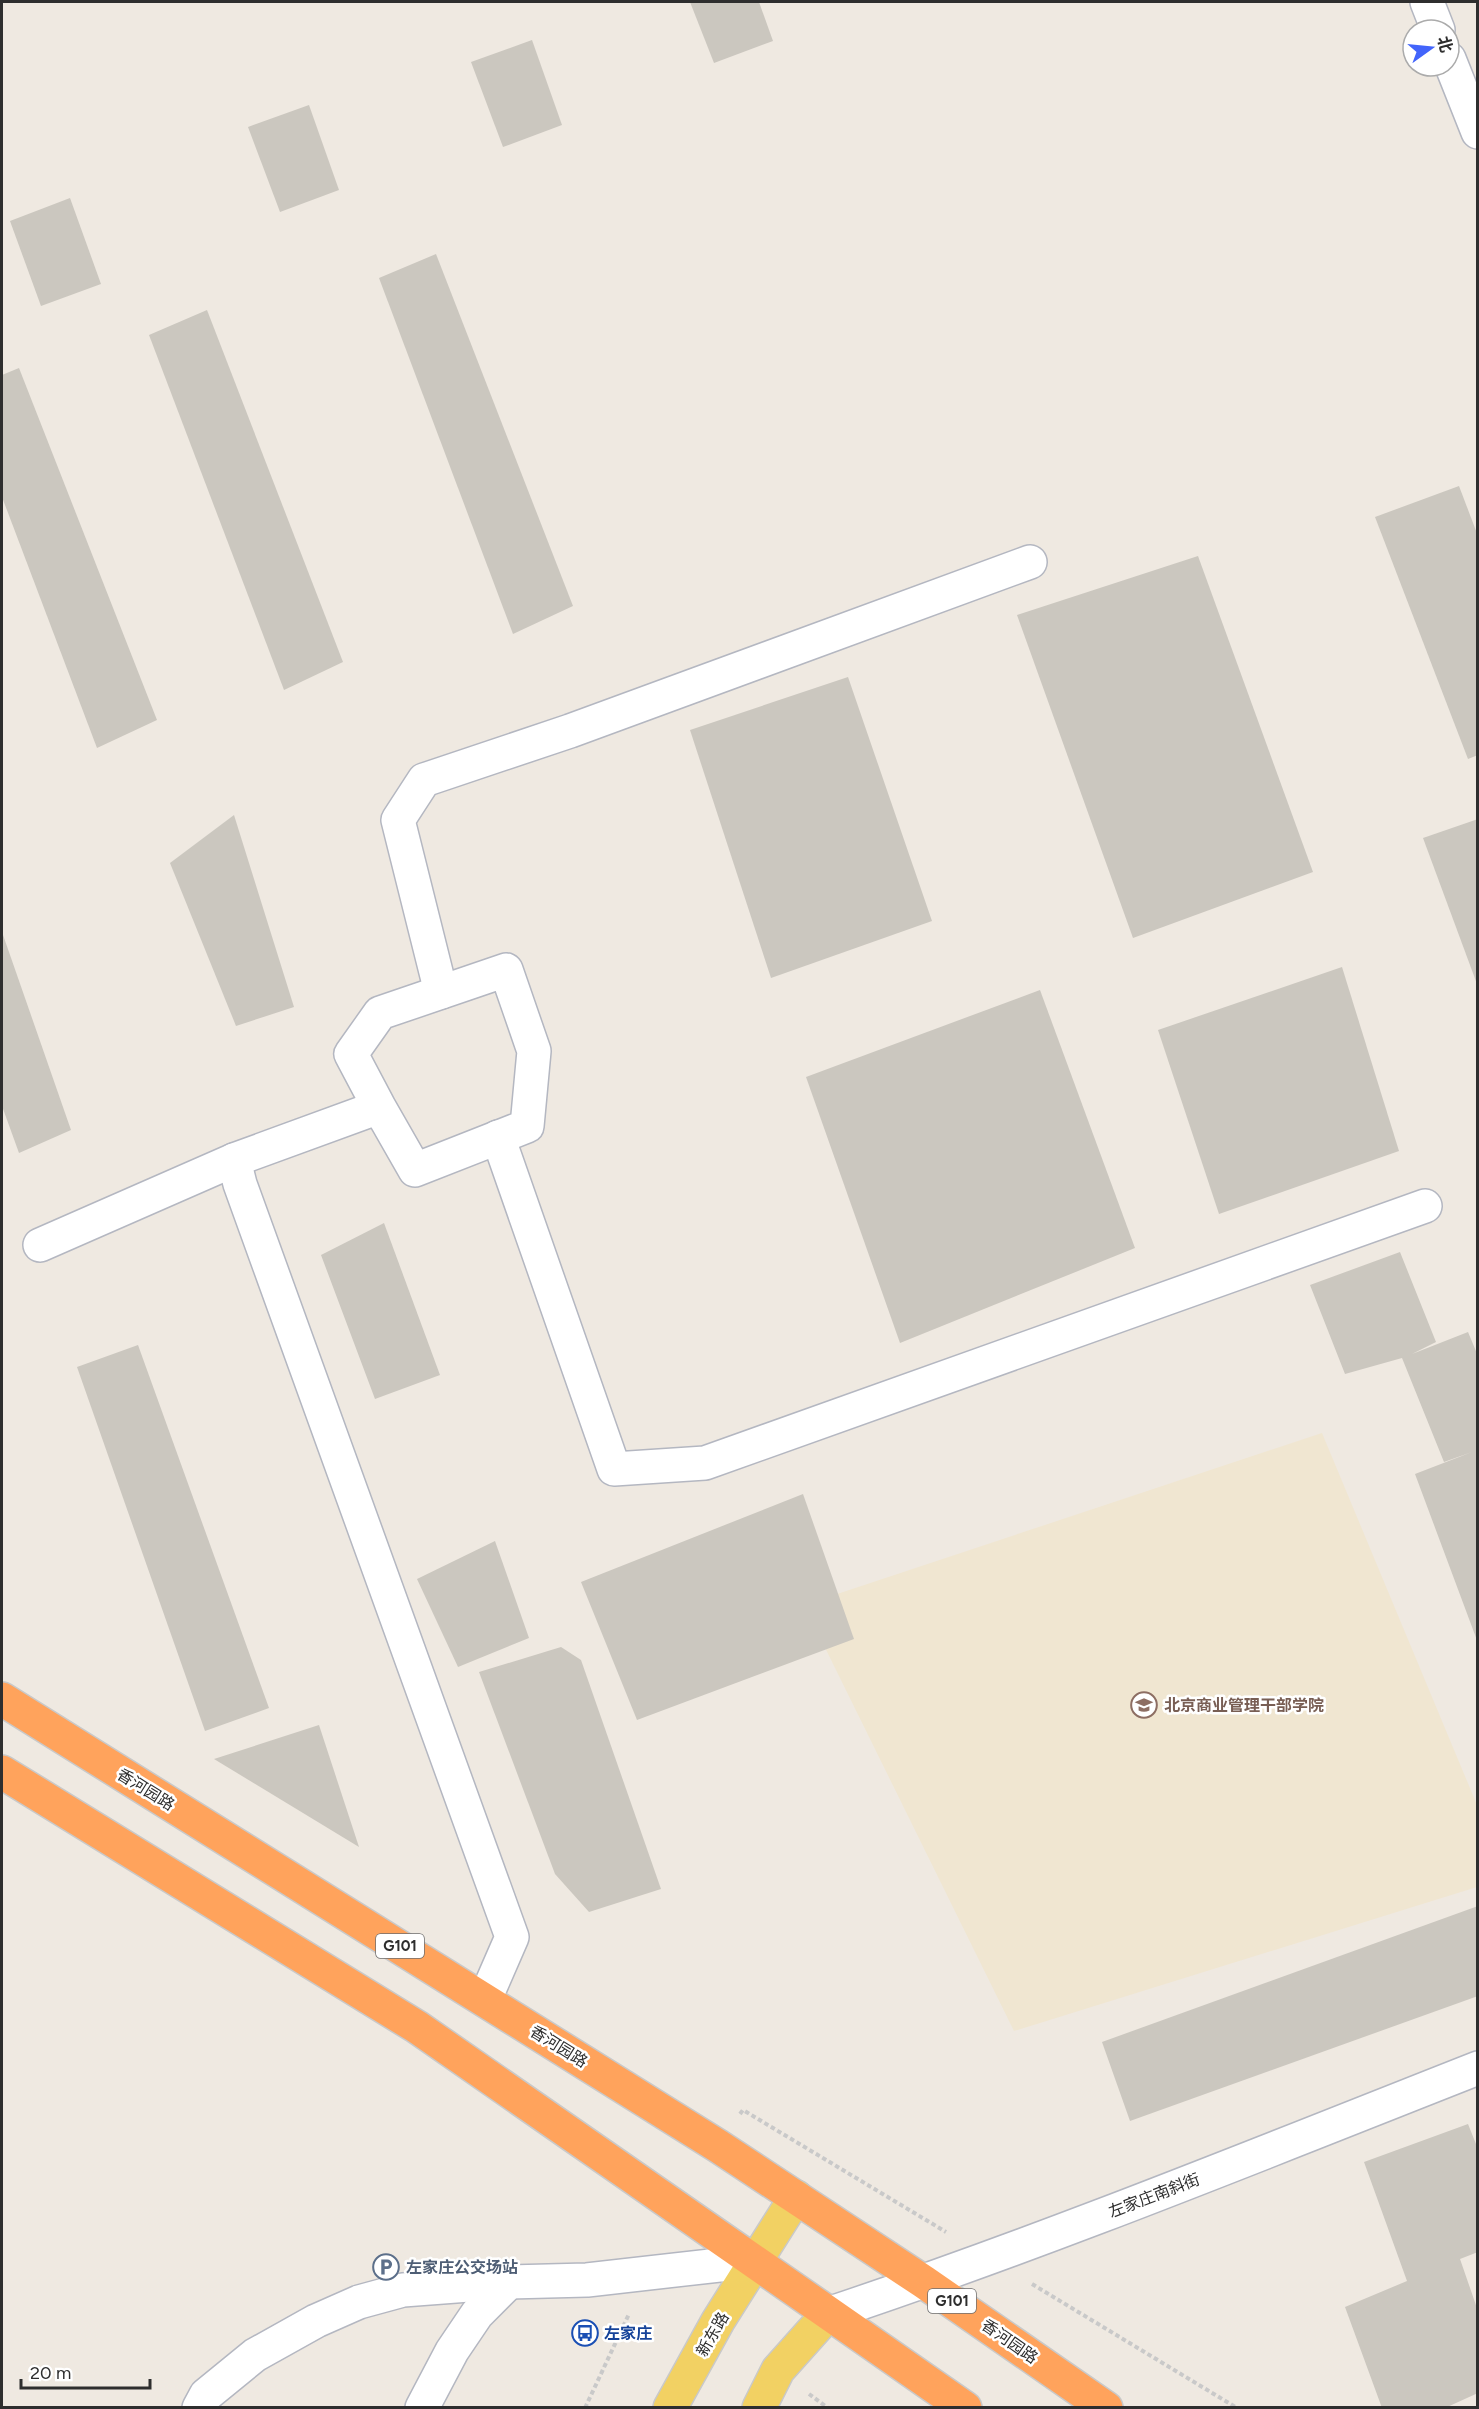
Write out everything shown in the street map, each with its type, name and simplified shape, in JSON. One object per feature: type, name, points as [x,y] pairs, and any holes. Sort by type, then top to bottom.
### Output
[{"type":"highway","name":"香河园路","points":[[2,1699],[485,1999],[796,2197],[1106,2408]]},
{"type":"highway","points":[[2,1772],[417,2027],[965,2408]]},
{"type":"main road","name":"新东路","points":[[670,2408],[755,2261],[796,2197]]},
{"type":"main road","points":[[759,2408],[778,2370],[828,2314]]},
{"type":"street","points":[[1427,2],[1433,18]]},
{"type":"street","points":[[1457,78],[1478,132]]},
{"type":"street","points":[[441,992],[398,820],[424,780],[559,735],[1030,562]]},
{"type":"street","points":[[506,970],[534,1051],[527,1126],[415,1170],[351,1054],[380,1013],[441,992],[506,970]]},
{"type":"street","points":[[40,1245],[234,1160],[379,1107]]},
{"type":"street","points":[[498,1137],[615,1469],[705,1463],[1425,1206]]},
{"type":"street","points":[[234,1160],[240,1184],[512,1937],[485,1999]]},
{"type":"street","name":"左家庄南斜街","points":[[828,2314],[924,2282],[1083,2223],[1478,2068]]},
{"type":"street","points":[[199,2408],[206,2395],[255,2355],[316,2321],[359,2302],[403,2290],[509,2282],[587,2280],[755,2261]]},
{"type":"street","points":[[422,2408],[452,2351],[477,2314],[509,2282]]},
{"type":"shaded area","name":"北京商业管理干部学院","points":[[1322,1433],[1477,1805],[1477,1887],[1014,2031],[804,1605]]},
{"type":"building","points":[[690,2],[759,2],[773,41],[714,63]]},
{"type":"building","points":[[532,40],[562,125],[503,147],[471,62]]},
{"type":"building","points":[[309,105],[339,190],[280,212],[248,127]]},
{"type":"building","points":[[70,198],[101,284],[41,306],[10,221]]},
{"type":"building","points":[[436,254],[573,606],[513,634],[379,278]]},
{"type":"building","points":[[207,310],[343,662],[284,690],[149,335]]},
{"type":"building","points":[[19,368],[157,720],[97,748],[2,497],[2,375]]},
{"type":"building","points":[[1459,486],[1478,536],[1478,755],[1468,759],[1375,517]]},
{"type":"building","points":[[1198,556],[1313,872],[1133,938],[1017,615]]},
{"type":"building","points":[[848,677],[932,921],[771,978],[690,730]]},
{"type":"building","points":[[234,815],[294,1007],[236,1026],[170,863]]},
{"type":"building","points":[[1478,819],[1478,984],[1477,984],[1423,838]]},
{"type":"building","points":[[2,932],[71,1130],[19,1153],[2,1106]]},
{"type":"building","points":[[1342,967],[1399,1151],[1219,1214],[1158,1030]]},
{"type":"building","points":[[1040,990],[1135,1248],[900,1343],[806,1077]]},
{"type":"building","points":[[384,1223],[440,1375],[375,1399],[321,1255]]},
{"type":"building","points":[[1400,1252],[1436,1342],[1412,1354],[1468,1332],[1478,1356],[1478,1643],[1415,1474],[1472,1452],[1444,1462],[1402,1358],[1345,1374],[1310,1285]]},
{"type":"building","points":[[138,1345],[269,1708],[205,1731],[77,1367]]},
{"type":"building","points":[[803,1494],[854,1639],[637,1720],[581,1582]]},
{"type":"building","points":[[495,1541],[529,1638],[458,1667],[417,1579]]},
{"type":"building","points":[[561,1647],[581,1660],[661,1889],[589,1912],[555,1874],[479,1672]]},
{"type":"building","points":[[319,1725],[359,1847],[214,1759]]},
{"type":"building","points":[[1478,1906],[1478,1996],[1130,2121],[1102,2042]]},
{"type":"building","points":[[1468,2124],[1478,2149],[1478,2252],[1460,2259],[1478,2311],[1478,2393],[1445,2408],[1382,2408],[1345,2307],[1407,2281],[1364,2162]]},
{"type":"place","name":"北京商业管理干部学院","points":[[1144,1705]]},
{"type":"place","name":"左家庄公交场站","points":[[386,2267]]},
{"type":"place","name":"左家庄","points":[[585,2333]]}]
